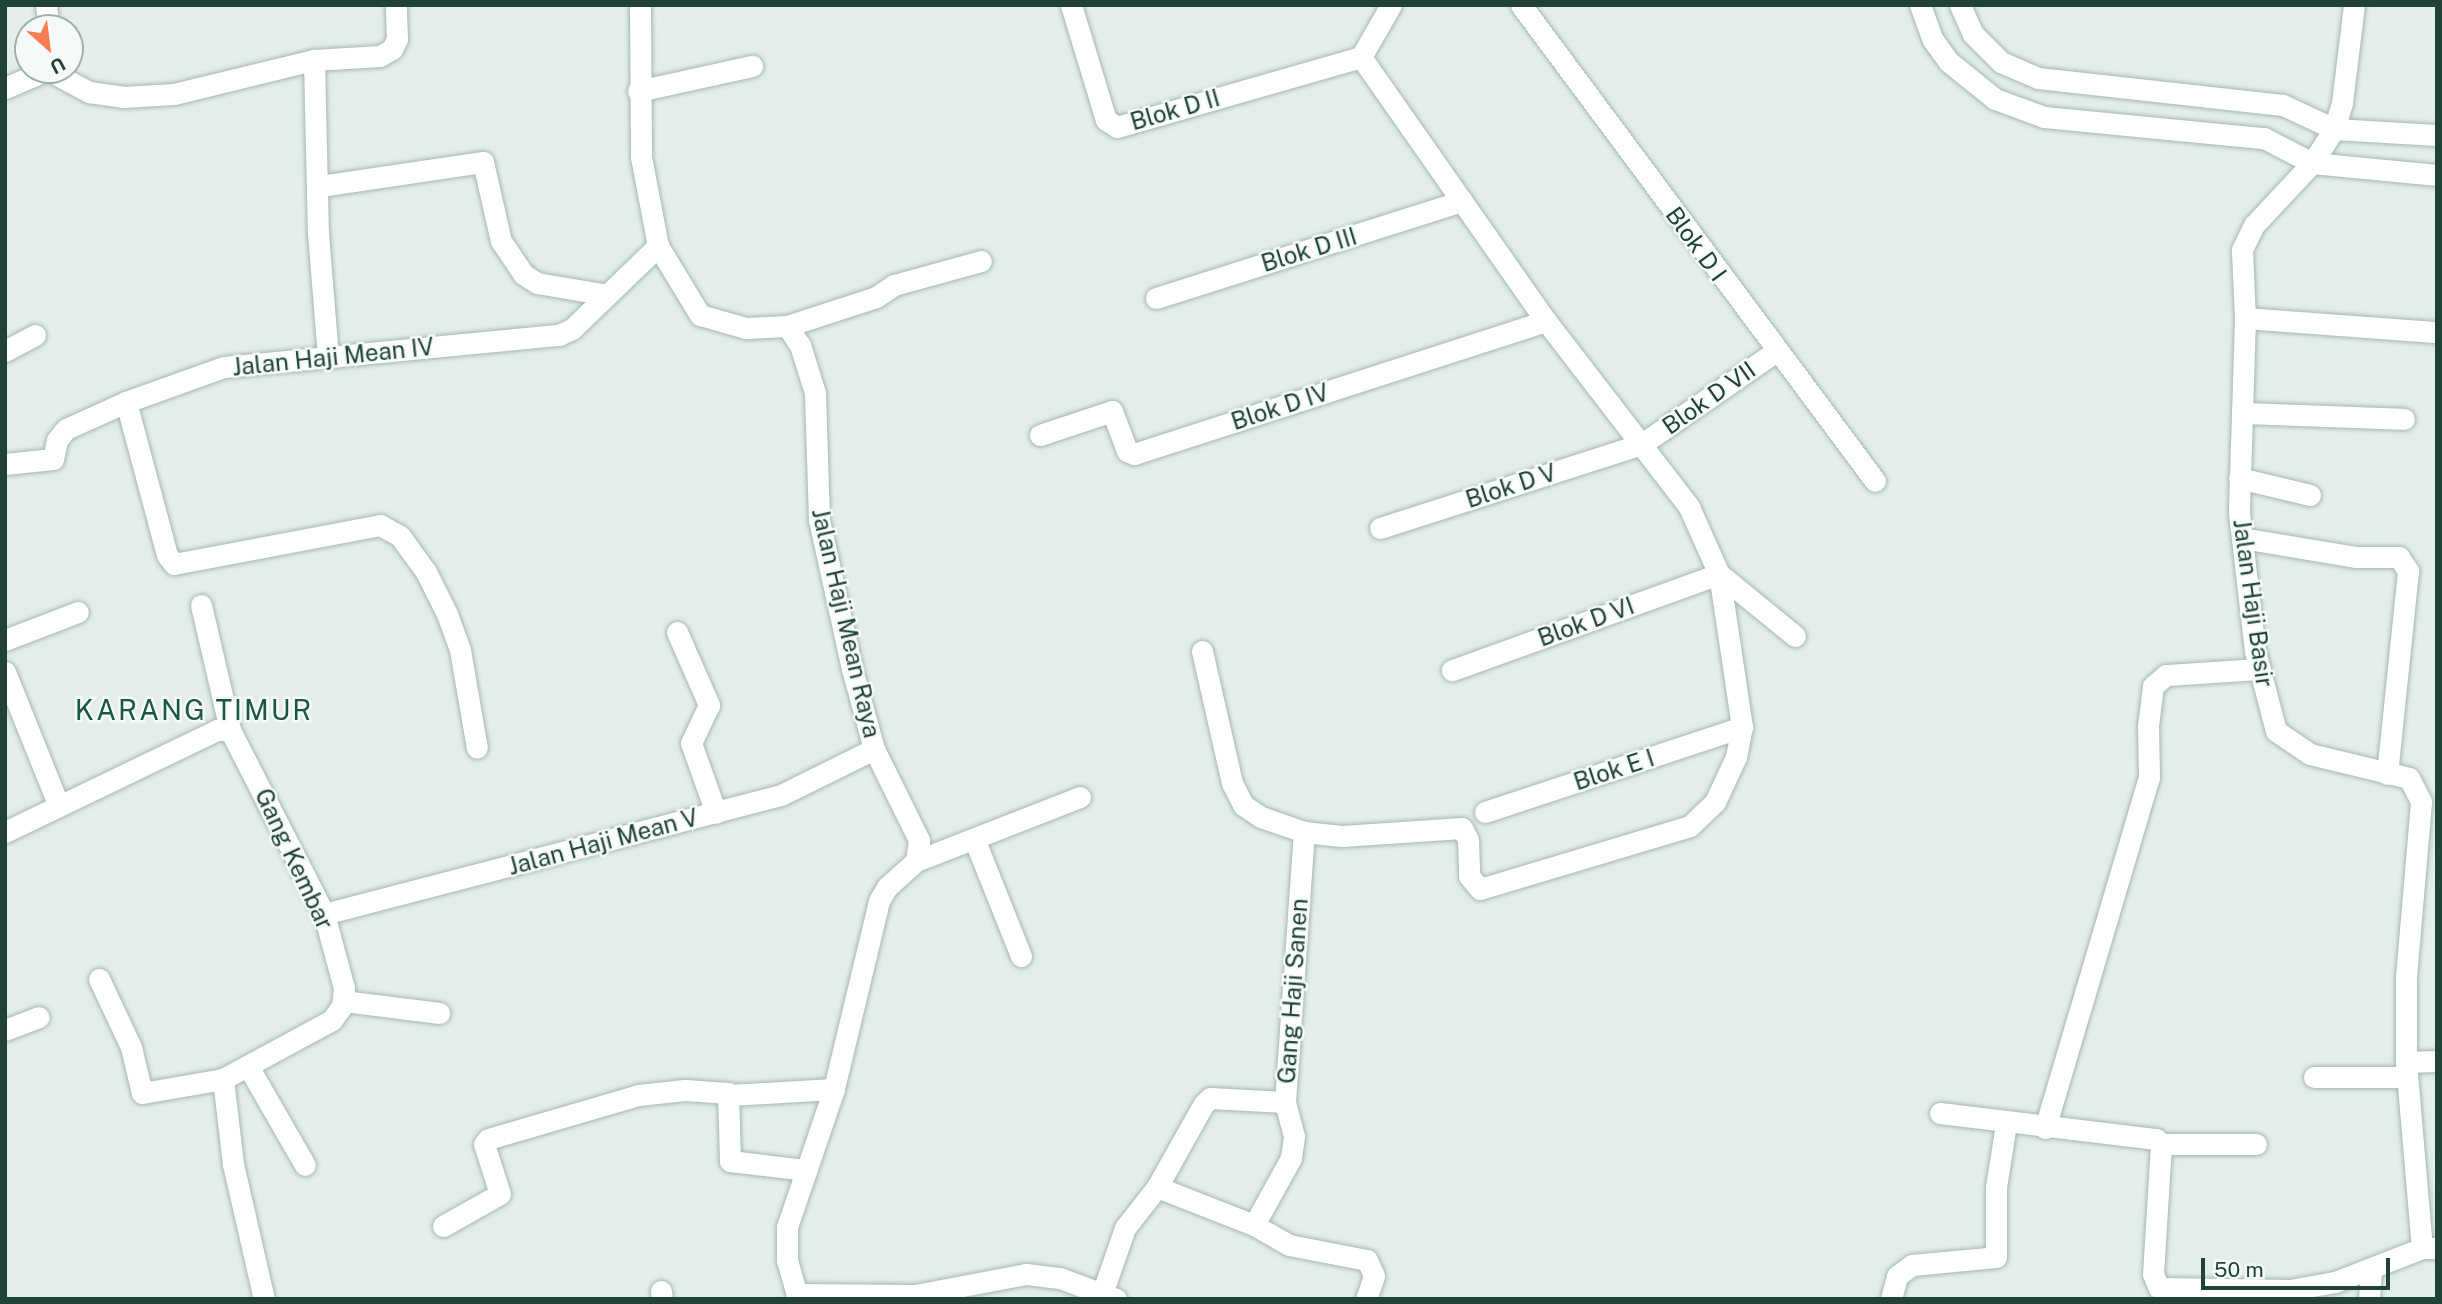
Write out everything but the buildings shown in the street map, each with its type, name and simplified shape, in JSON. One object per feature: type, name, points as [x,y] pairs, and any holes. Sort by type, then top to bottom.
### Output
[{"type":"street","points":[[74,84],[89,92],[123,97],[174,94],[314,60],[380,56],[392,49],[396,5]]},
{"type":"street","points":[[640,5],[638,91],[641,157],[658,246],[700,315],[746,328],[787,326],[869,300],[894,285],[981,261]]},
{"type":"street","name":"Blok D II","points":[[1071,5],[1106,120],[1117,127],[1361,57]]},
{"type":"street","points":[[1202,651],[1232,783],[1243,805],[1261,817],[1304,832],[1342,836],[1462,828],[1468,840],[1473,886],[1480,890],[1498,887],[1690,826],[1716,802],[1736,757],[1742,727],[1719,575],[1689,507],[1546,321],[1361,57],[1391,5]]},
{"type":"street","name":"Blok D I","points":[[1521,5],[1775,352],[1875,481]]},
{"type":"street","points":[[1920,5],[1933,40],[1949,62],[1995,99],[2044,117],[2263,138],[2312,163],[2437,175]]},
{"type":"street","points":[[1959,5],[1973,34],[2001,62],[2038,78],[2283,104],[2334,129],[2437,135]]},
{"type":"street","name":"Jalan Haji Basir","points":[[2354,5],[2342,103],[2334,129],[2312,163],[2247,237],[2242,250],[2245,318],[2239,478],[2242,538],[2260,669],[2277,732],[2310,754],[2409,778],[2421,802],[2406,977],[2406,1069],[2430,1248]]},
{"type":"street","points":[[314,60],[320,186],[318,233],[327,356]]},
{"type":"street","points":[[638,91],[752,66]]},
{"type":"street","points":[[2263,138],[2283,104]]},
{"type":"street","points":[[320,186],[483,162],[501,241],[523,274],[537,283],[607,295]]},
{"type":"street","name":"Blok D III","points":[[1156,298],[1462,201]]},
{"type":"street","name":"Jalan Haji Mean IV","points":[[5,464],[53,459],[60,434],[126,401],[225,367],[559,335],[607,295],[658,246]]},
{"type":"street","points":[[2245,318],[2437,332]]},
{"type":"street","name":"Blok D IV","points":[[1040,435],[1112,411],[1127,451],[1134,454],[1546,321]]},
{"type":"street","name":"Jalan Haji Mean Raya","points":[[787,326],[800,345],[815,393],[819,520],[874,749],[919,840],[916,861]]},
{"type":"street","points":[[5,351],[35,335]]},
{"type":"street","name":"Blok D VII","points":[[1642,444],[1775,352]]},
{"type":"street","points":[[126,401],[167,555],[174,564],[380,525],[390,527],[426,572],[447,614],[460,650],[477,748]]},
{"type":"street","points":[[2242,413],[2404,419]]},
{"type":"street","name":"Blok D V","points":[[1380,528],[1642,444]]},
{"type":"street","points":[[2239,478],[2310,495]]},
{"type":"street","points":[[2242,538],[2356,557],[2399,557],[2408,571],[2387,774]]},
{"type":"street","points":[[1719,575],[1796,636]]},
{"type":"street","name":"Blok D VI","points":[[1452,670],[1719,575]]},
{"type":"street","name":"Gang Kembar","points":[[201,606],[230,730],[324,914],[344,988],[343,1001]]},
{"type":"street","points":[[5,640],[78,612]]},
{"type":"street","points":[[677,632],[709,705],[691,743],[716,813]]},
{"type":"street","points":[[2045,1128],[2149,778],[2153,686],[2166,675],[2260,669]]},
{"type":"street","points":[[5,672],[59,806]]},
{"type":"street","name":"Blok E I","points":[[1485,812],[1742,727]]},
{"type":"street","points":[[5,832],[217,730],[230,730]]},
{"type":"street","name":"Jalan Haji Mean V","points":[[324,914],[780,795],[874,749]]},
{"type":"street","points":[[1080,797],[975,841],[916,861],[887,887],[879,901],[834,1089],[787,1227],[787,1260],[797,1296],[915,1295],[1026,1274],[1060,1278],[1109,1295]]},
{"type":"street","name":"Gang Haji Sanen","points":[[1109,1295],[1116,1245],[1157,1187],[1172,1153],[1210,1098],[1285,1102],[1304,832]]},
{"type":"street","points":[[975,841],[1021,956]]},
{"type":"street","points":[[99,979],[131,1047],[142,1093],[148,1096],[223,1079],[332,1020],[343,1001],[439,1013]]},
{"type":"street","points":[[5,1030],[39,1017]]},
{"type":"street","points":[[2314,1077],[2406,1069],[2437,1061]]},
{"type":"street","points":[[248,1066],[305,1165]]},
{"type":"street","points":[[223,1079],[233,1164],[264,1299]]},
{"type":"street","points":[[443,1226],[500,1194],[484,1144],[488,1139],[638,1095],[685,1090],[729,1095],[834,1089]]},
{"type":"street","points":[[729,1095],[730,1161],[806,1170]]},
{"type":"street","points":[[1254,1225],[1291,1158],[1294,1136],[1285,1102]]},
{"type":"street","points":[[1940,1113],[2006,1124],[2156,1139],[2161,1144],[2256,1144]]},
{"type":"street","points":[[1891,1299],[1897,1276],[1912,1265],[1996,1257],[1996,1187],[2006,1124]]},
{"type":"street","points":[[2161,1144],[2153,1274],[2159,1288],[2290,1290],[2335,1283],[2430,1248]]},
{"type":"street","points":[[1157,1187],[1254,1225],[1289,1245],[1367,1260],[1374,1276],[1366,1299]]},
{"type":"street","points":[[2369,1299],[2371,1270]]},
{"type":"district","name":"KARANG TIMUR","points":[[194,710]]}]
